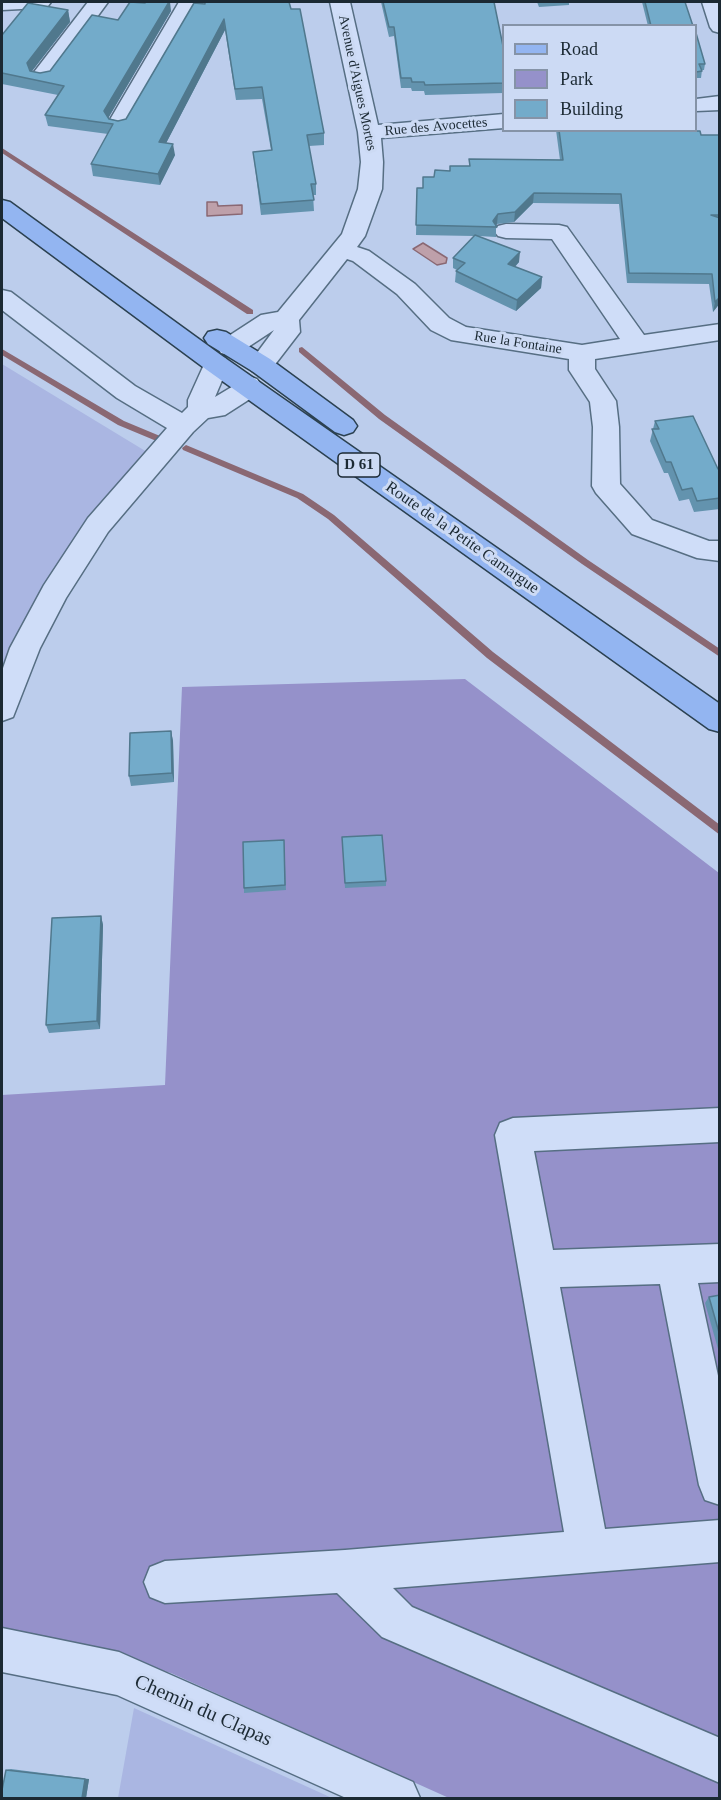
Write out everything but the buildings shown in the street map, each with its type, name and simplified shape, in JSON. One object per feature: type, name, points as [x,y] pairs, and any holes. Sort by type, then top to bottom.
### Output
[{"type":"main road","name":"Route de la Petite Camargue","points":[[2,187],[223,355]]},
{"type":"main road","name":"Route de la Petite Camargue","points":[[2,207],[223,355],[411,475],[720,694]]},
{"type":"main road","name":"Route de la Petite Camargue","points":[[254,375],[720,720]]},
{"type":"street","points":[[2,4],[41,2]]},
{"type":"street","points":[[42,76],[98,2]]},
{"type":"street","points":[[119,123],[189,2]]},
{"type":"street","name":"Avenue d'Aigues Mortes","points":[[193,418],[216,408],[244,391],[287,333],[286,319],[353,236],[370,189],[372,162],[369,132],[340,2]]},
{"type":"street","points":[[712,2],[720,27]]},
{"type":"street","points":[[697,105],[720,103]]},
{"type":"street","name":"Rue des Avocettes","points":[[369,132],[502,121]]},
{"type":"street","points":[[506,231],[559,232],[636,344]]},
{"type":"street","name":"Rue la Fontaine","points":[[343,250],[361,256],[405,289],[440,324],[460,334],[582,353],[720,332]]},
{"type":"street","points":[[2,298],[126,392],[193,418]]},
{"type":"street","points":[[2,709],[25,648],[54,592],[98,525],[193,418],[223,355],[270,321],[286,319]]},
{"type":"street","points":[[582,353],[582,370],[603,401],[606,427],[606,486],[642,527],[707,551],[720,551]]},
{"type":"street","points":[[588,1550],[513,1135],[720,1125]]},
{"type":"street","points":[[538,1269],[720,1263]]},
{"type":"street","points":[[675,1265],[720,1485]]},
{"type":"street","points":[[165,1582],[345,1571],[720,1541]]},
{"type":"street","points":[[345,1571],[397,1622],[720,1761]]},
{"type":"street","name":"Chemin du Clapas","points":[[2,1650],[119,1674],[397,1798]]},
{"type":"shaded area","points":[[207,202],[217,202],[218,206],[242,205],[242,214],[207,216]]},
{"type":"shaded area","points":[[423,243],[447,258],[446,263],[437,265],[413,249]]},
{"type":"shaded area","points":[[2,364],[147,452],[87,520],[41,589],[2,669]]},
{"type":"shaded area","points":[[134,1708],[332,1798],[118,1798]]},
{"type":"green space","points":[[465,679],[719,873],[719,1798],[449,1798],[171,1673],[2,1631],[2,1095],[165,1085],[182,687]]},
{"type":"waterway","points":[[2,150],[250,312]]},
{"type":"waterway","points":[[302,350],[382,417],[585,562],[720,654]]},
{"type":"waterway","points":[[2,352],[121,423],[157,438]]},
{"type":"waterway","points":[[186,448],[300,496],[331,517],[490,655],[720,831]]}]
